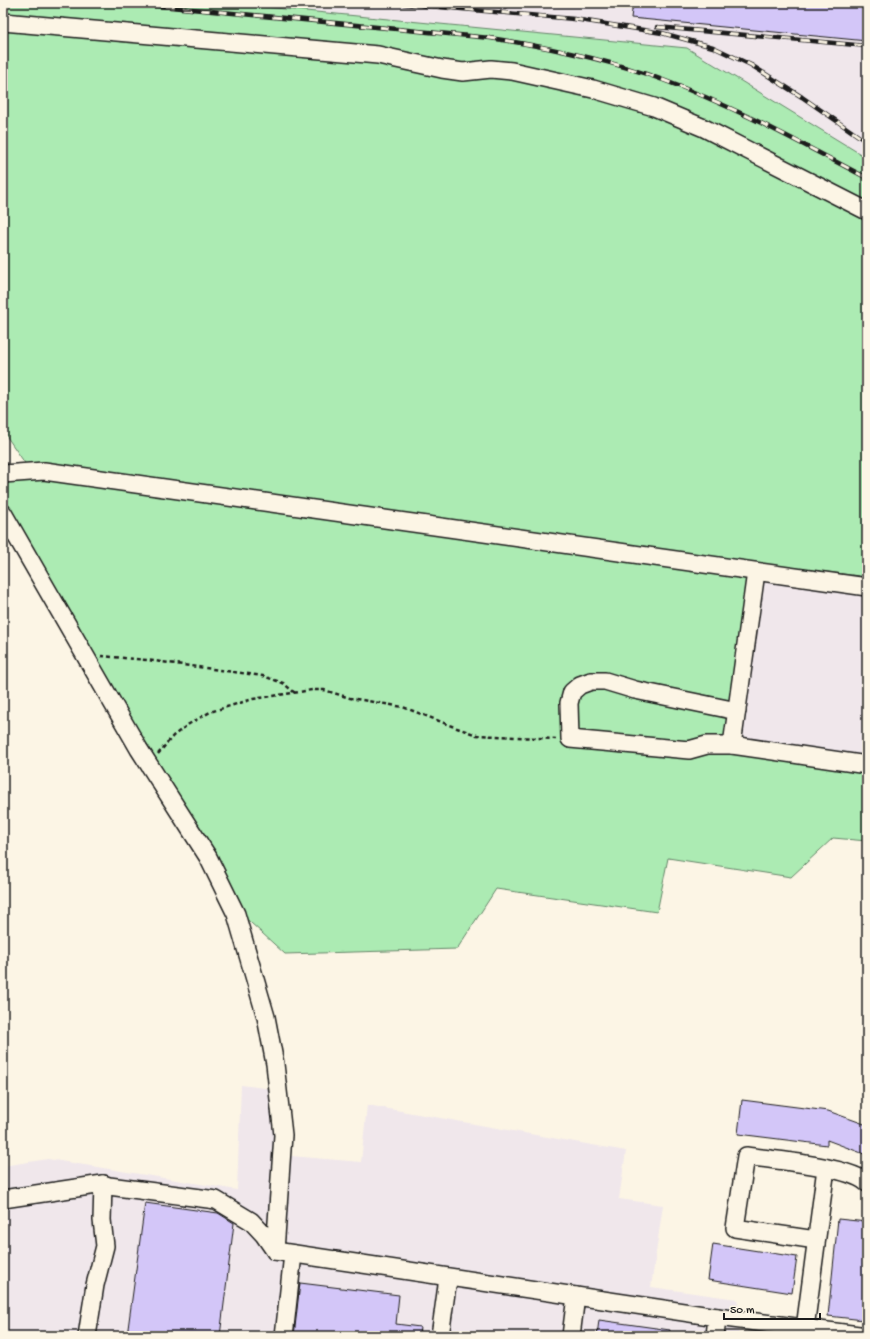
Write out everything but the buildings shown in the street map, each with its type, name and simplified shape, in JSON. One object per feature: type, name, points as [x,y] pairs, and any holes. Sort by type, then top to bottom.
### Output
[{"type":"lane","points":[[3,22],[378,55],[463,72],[492,69],[512,71],[593,89],[654,107],[704,128],[867,211]]},
{"type":"lane","points":[[3,474],[44,471],[867,587]]},
{"type":"lane","points":[[3,513],[151,767],[208,857],[236,914],[266,1018],[275,1064],[283,1135],[275,1251]]},
{"type":"lane","points":[[732,745],[756,572]]},
{"type":"lane","points":[[737,712],[636,690],[605,681],[591,681],[580,685],[572,692],[569,703],[570,739],[689,750],[707,745],[732,745],[867,765]]},
{"type":"lane","points":[[816,1240],[735,1228],[746,1156],[847,1172],[867,1183]]},
{"type":"lane","points":[[804,1332],[826,1168]]},
{"type":"lane","points":[[87,1336],[95,1286],[105,1246],[102,1220],[103,1184]]},
{"type":"lane","points":[[3,1199],[103,1184],[216,1200],[251,1221],[264,1235],[275,1251],[717,1317],[804,1332],[867,1336]]},
{"type":"lane","points":[[284,1336],[294,1254]]},
{"type":"lane","points":[[440,1336],[448,1278]]},
{"type":"lane","points":[[571,1336],[576,1296]]},
{"type":"lane","points":[[715,1336],[717,1317]]},
{"type":"path","points":[[86,657],[104,656],[133,659],[263,676],[283,682],[295,693]]},
{"type":"path","points":[[151,767],[160,751],[173,736],[189,724],[210,712],[253,699],[324,690],[350,698],[403,707],[457,728],[477,734],[546,739],[570,739]]},
{"type":"shaded area","points":[[3,3],[867,3],[867,199]]},
{"type":"shaded area","points":[[765,563],[867,577],[867,758],[742,738]]},
{"type":"shaded area","points":[[241,1085],[288,1091],[291,1156],[361,1162],[367,1105],[626,1151],[619,1199],[663,1205],[651,1287],[737,1299],[741,1316],[738,1336],[3,1336],[3,1166],[48,1159],[237,1190]]},
{"type":"green space","points":[[3,3],[223,3],[687,48],[867,158],[867,577],[765,564],[742,738],[867,758],[867,841],[833,838],[791,877],[668,858],[657,912],[496,889],[457,949],[285,954],[228,902],[3,513],[3,469],[29,469],[3,431]]},
{"type":"railway","points":[[129,3],[490,38],[577,54],[663,80],[715,101],[867,178]]},
{"type":"railway","points":[[394,3],[574,19],[662,33],[713,47],[751,65],[802,97],[867,142]]},
{"type":"railway","points":[[477,3],[506,6]]},
{"type":"railway","points":[[657,27],[867,46]]}]
